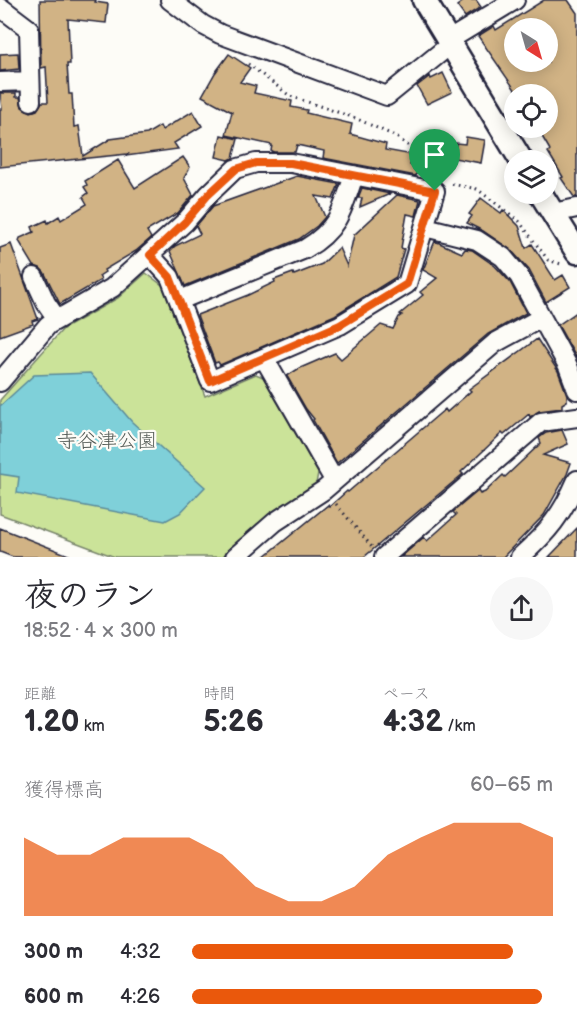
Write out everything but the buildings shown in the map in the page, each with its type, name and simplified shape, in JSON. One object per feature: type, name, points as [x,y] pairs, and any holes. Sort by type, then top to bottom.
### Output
[{"type":"street","points":[[170,0],[203,25],[220,34],[387,96],[450,42],[514,0]]},
{"type":"street","points":[[424,0],[515,150]]},
{"type":"street","points":[[0,7],[28,29],[31,101]]},
{"type":"street","points":[[0,82],[30,81]]},
{"type":"street","points":[[0,382],[48,325],[112,288],[185,222],[208,195],[236,169],[256,163],[291,163],[435,191],[407,284],[340,325],[210,381],[170,277],[150,255]]},
{"type":"street","points":[[180,300],[305,249],[319,241],[334,226],[343,210],[354,175]]},
{"type":"street","points":[[547,204],[571,259]]},
{"type":"street","points":[[553,204],[577,208]]},
{"type":"street","points":[[425,227],[477,240],[503,257],[519,276],[568,366],[577,390]]},
{"type":"street","points":[[34,277],[46,303],[57,319]]},
{"type":"street","points":[[235,557],[275,522],[329,485],[495,343],[541,318]]},
{"type":"street","points":[[264,358],[329,485]]},
{"type":"street","points":[[379,553],[541,422],[577,417]]},
{"type":"street","points":[[520,557],[556,522],[577,480]]},
{"type":"path","points":[[243,60],[290,96],[355,118],[395,136],[414,150],[432,175],[435,191]]},
{"type":"path","points":[[435,191],[444,183],[477,189],[519,220],[548,260],[571,259]]},
{"type":"path","points":[[329,485],[379,553]]},
{"type":"green space","name":"寺谷津公園","points":[[146,273],[162,285],[205,396],[256,374],[263,377],[318,473],[316,484],[257,524],[222,557],[115,557],[0,514],[0,400],[63,329],[118,298]]},
{"type":"water","points":[[90,373],[132,422],[205,487],[180,513],[165,521],[17,493],[19,477],[0,474],[0,406],[34,375]]},
{"type":"route","points":[[256,163],[291,163],[435,191],[407,284],[340,325],[210,381],[170,277],[150,255],[236,169],[256,163]]}]
